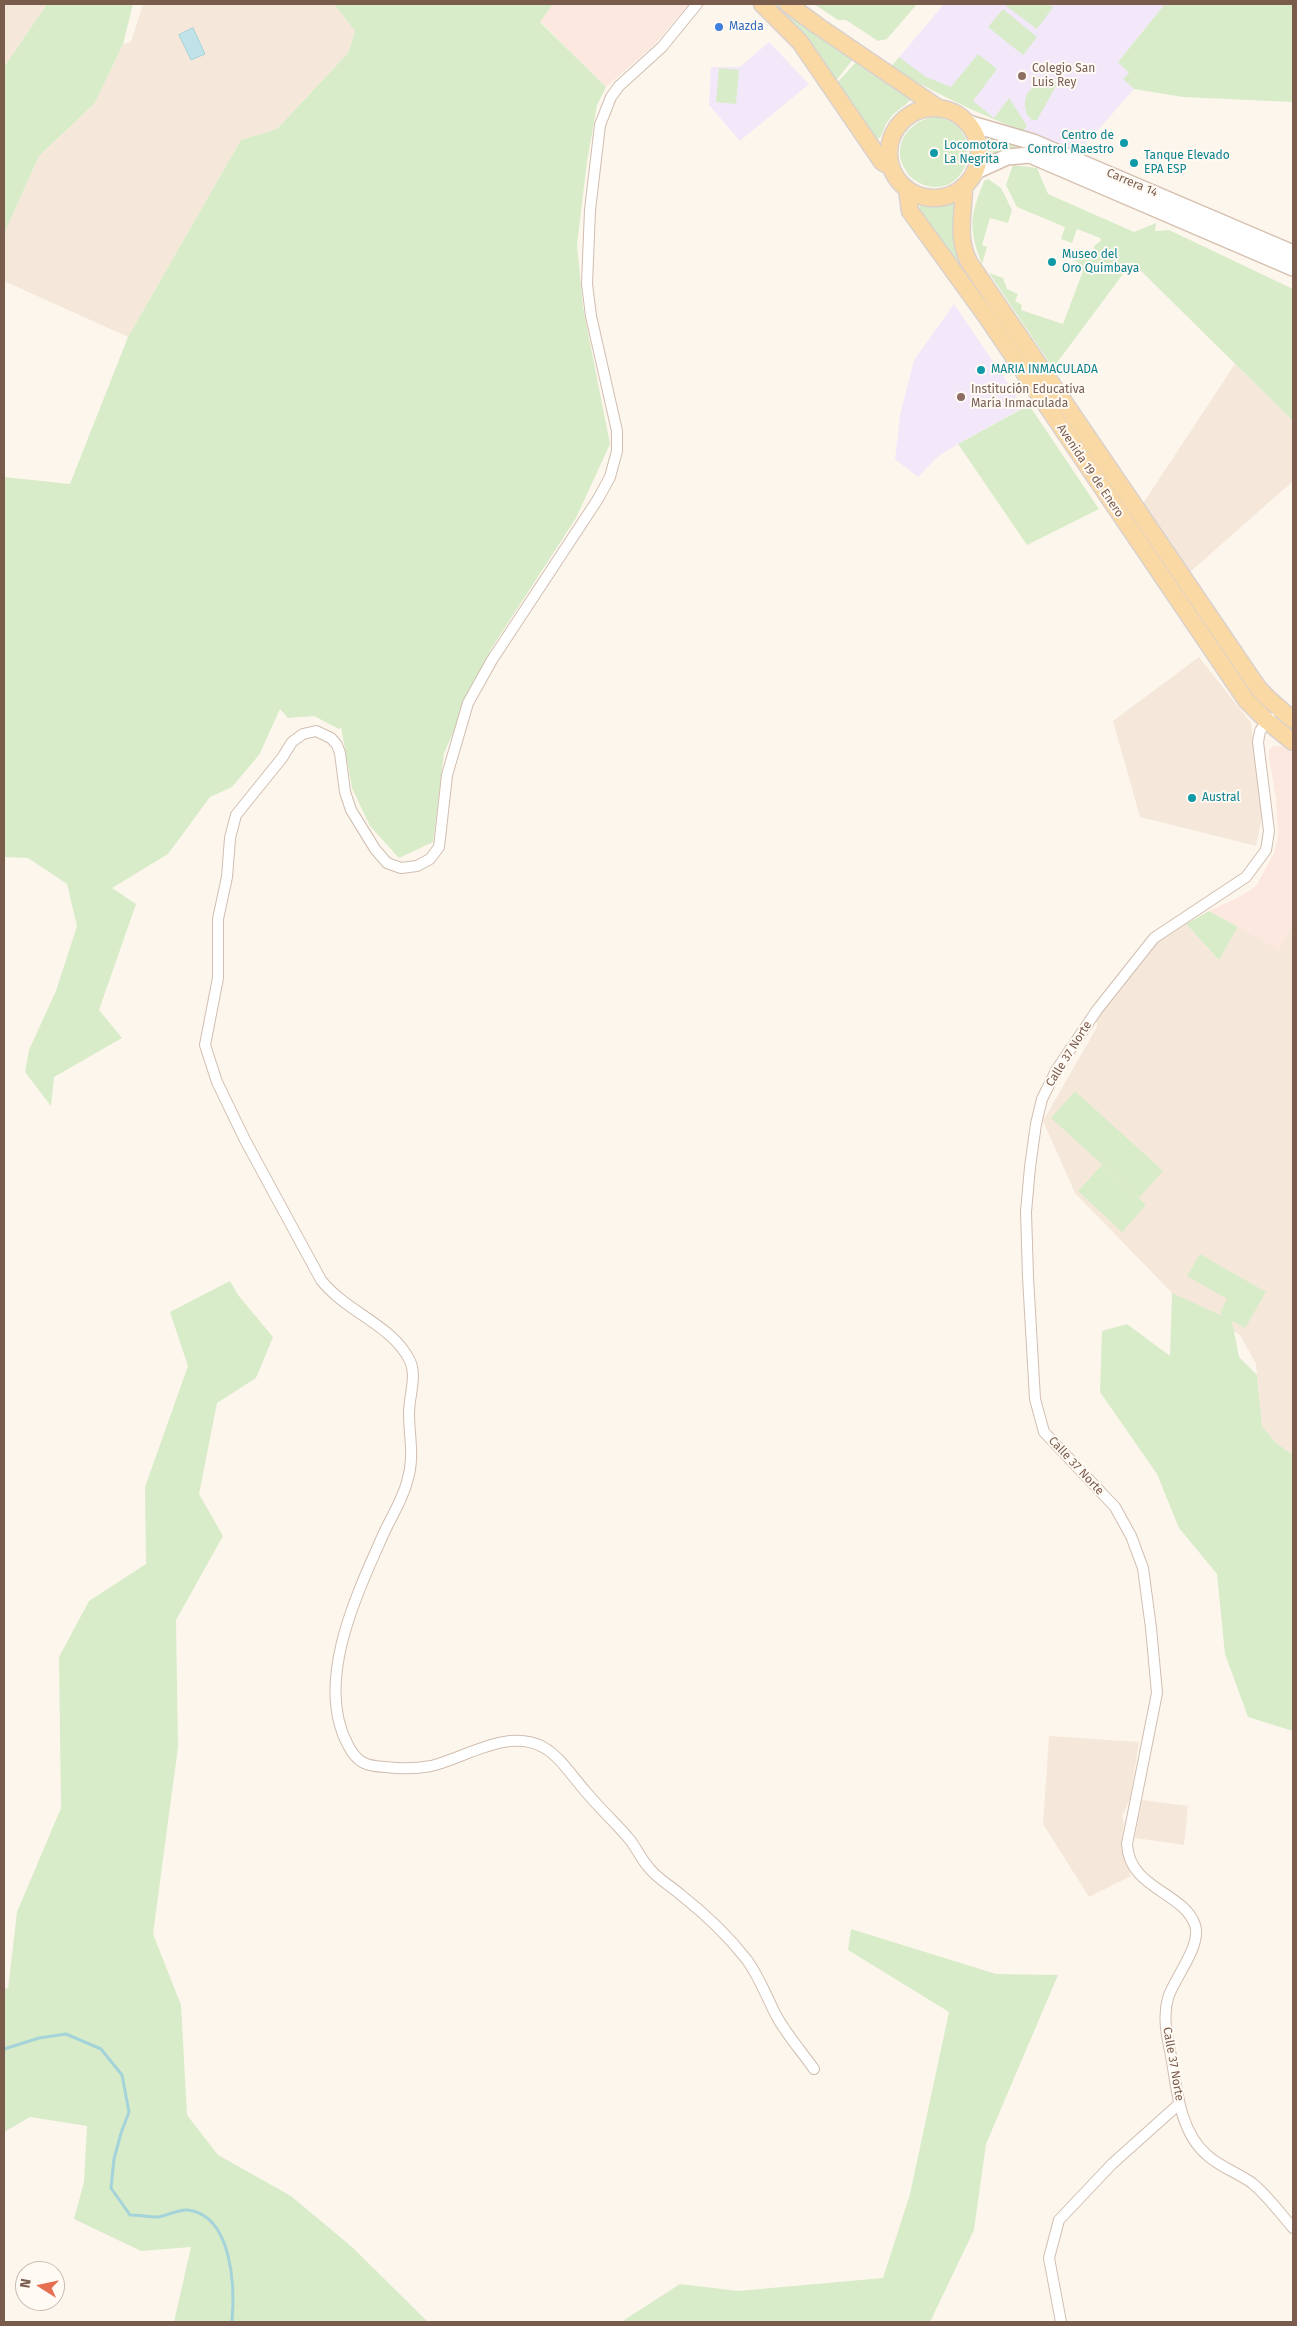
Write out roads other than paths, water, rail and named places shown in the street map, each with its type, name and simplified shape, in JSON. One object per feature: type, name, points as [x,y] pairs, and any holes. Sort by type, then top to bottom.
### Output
[{"type":"main road","points":[[762,4],[800,42],[882,162],[891,167]]},
{"type":"main road","points":[[788,4],[937,108]]},
{"type":"main road","points":[[928,108],[937,108],[954,112],[968,123],[978,146],[977,164],[964,186],[948,195],[931,198],[906,189],[895,175],[889,159],[890,141],[898,125],[911,114],[928,108]]},
{"type":"main road","name":"Carrera 14","points":[[968,123],[1033,142],[1293,253]]},
{"type":"main road","name":"Carrera 14","points":[[974,172],[1006,157],[1030,155],[1293,268]]},
{"type":"main road","name":"Avenida 19 de Enero","points":[[964,186],[960,236],[962,249],[968,262],[1259,689],[1287,715]]},
{"type":"main road","name":"Avenida 19 de Enero","points":[[906,189],[910,211],[986,316],[1246,700],[1267,721],[1293,742]]},
{"type":"street","points":[[697,4],[662,46],[619,86],[611,97],[600,125],[590,210],[587,284],[593,325],[616,431],[614,464],[610,478],[598,499],[492,660],[468,703],[447,775],[439,847],[430,860],[417,866],[401,868],[387,863],[350,810],[345,792],[340,753],[331,738],[316,731],[303,734],[292,742],[282,758],[246,800],[233,823],[228,852],[227,877],[218,919],[216,997],[205,1045],[217,1082],[245,1140],[321,1280],[332,1294],[348,1307],[386,1331],[404,1349],[412,1365],[409,1414],[412,1455],[407,1482],[400,1502],[358,1590],[349,1617],[337,1677],[336,1706],[340,1728],[349,1748],[357,1760],[374,1766],[405,1770],[433,1766],[485,1746],[525,1742],[546,1749],[565,1767],[630,1841],[650,1870],[684,1897],[746,1960],[764,1987],[778,2018],[814,2069]]},
{"type":"street","name":"Calle 37 Norte","points":[[1287,715],[1267,721],[1260,731],[1258,742],[1269,831],[1266,850],[1246,877],[1154,938],[1097,1010],[1057,1070],[1042,1099],[1036,1124],[1026,1212],[1035,1399],[1044,1432],[1115,1507],[1131,1536],[1143,1568],[1157,1693],[1127,1844],[1132,1864],[1146,1880],[1190,1914],[1196,1927],[1192,1951],[1173,1982],[1164,2016],[1179,2104],[1191,2135],[1206,2155],[1253,2184],[1293,2228]]},
{"type":"street","points":[[1061,2322],[1049,2258],[1059,2220],[1112,2164],[1179,2104]]},
{"type":"water","points":[[193,28],[205,54],[191,60],[179,35]]},
{"type":"waterway","points":[[4,2049],[39,2038],[66,2034],[101,2049],[122,2075],[129,2112],[114,2159],[111,2188],[130,2215],[157,2217],[188,2210],[203,2215],[214,2225],[222,2239],[228,2256],[233,2291],[232,2322]]},
{"type":"place","name":"Mazda","points":[[719,27]]},
{"type":"place","name":"Colegio San Luis Rey","points":[[1022,76]]},
{"type":"place","name":"Centro de Control Maestro","points":[[1124,143]]},
{"type":"place","name":"Locomotora La Negrita","points":[[934,153]]},
{"type":"place","name":"Tanque Elevado EPA ESP","points":[[1134,163]]},
{"type":"place","name":"Museo del Oro Quimbaya","points":[[1052,262]]},
{"type":"place","name":"MARIA INMACULADA","points":[[981,370]]},
{"type":"place","name":"Institución Educativa María Inmaculada","points":[[961,397]]},
{"type":"place","name":"Austral","points":[[1192,798]]}]
